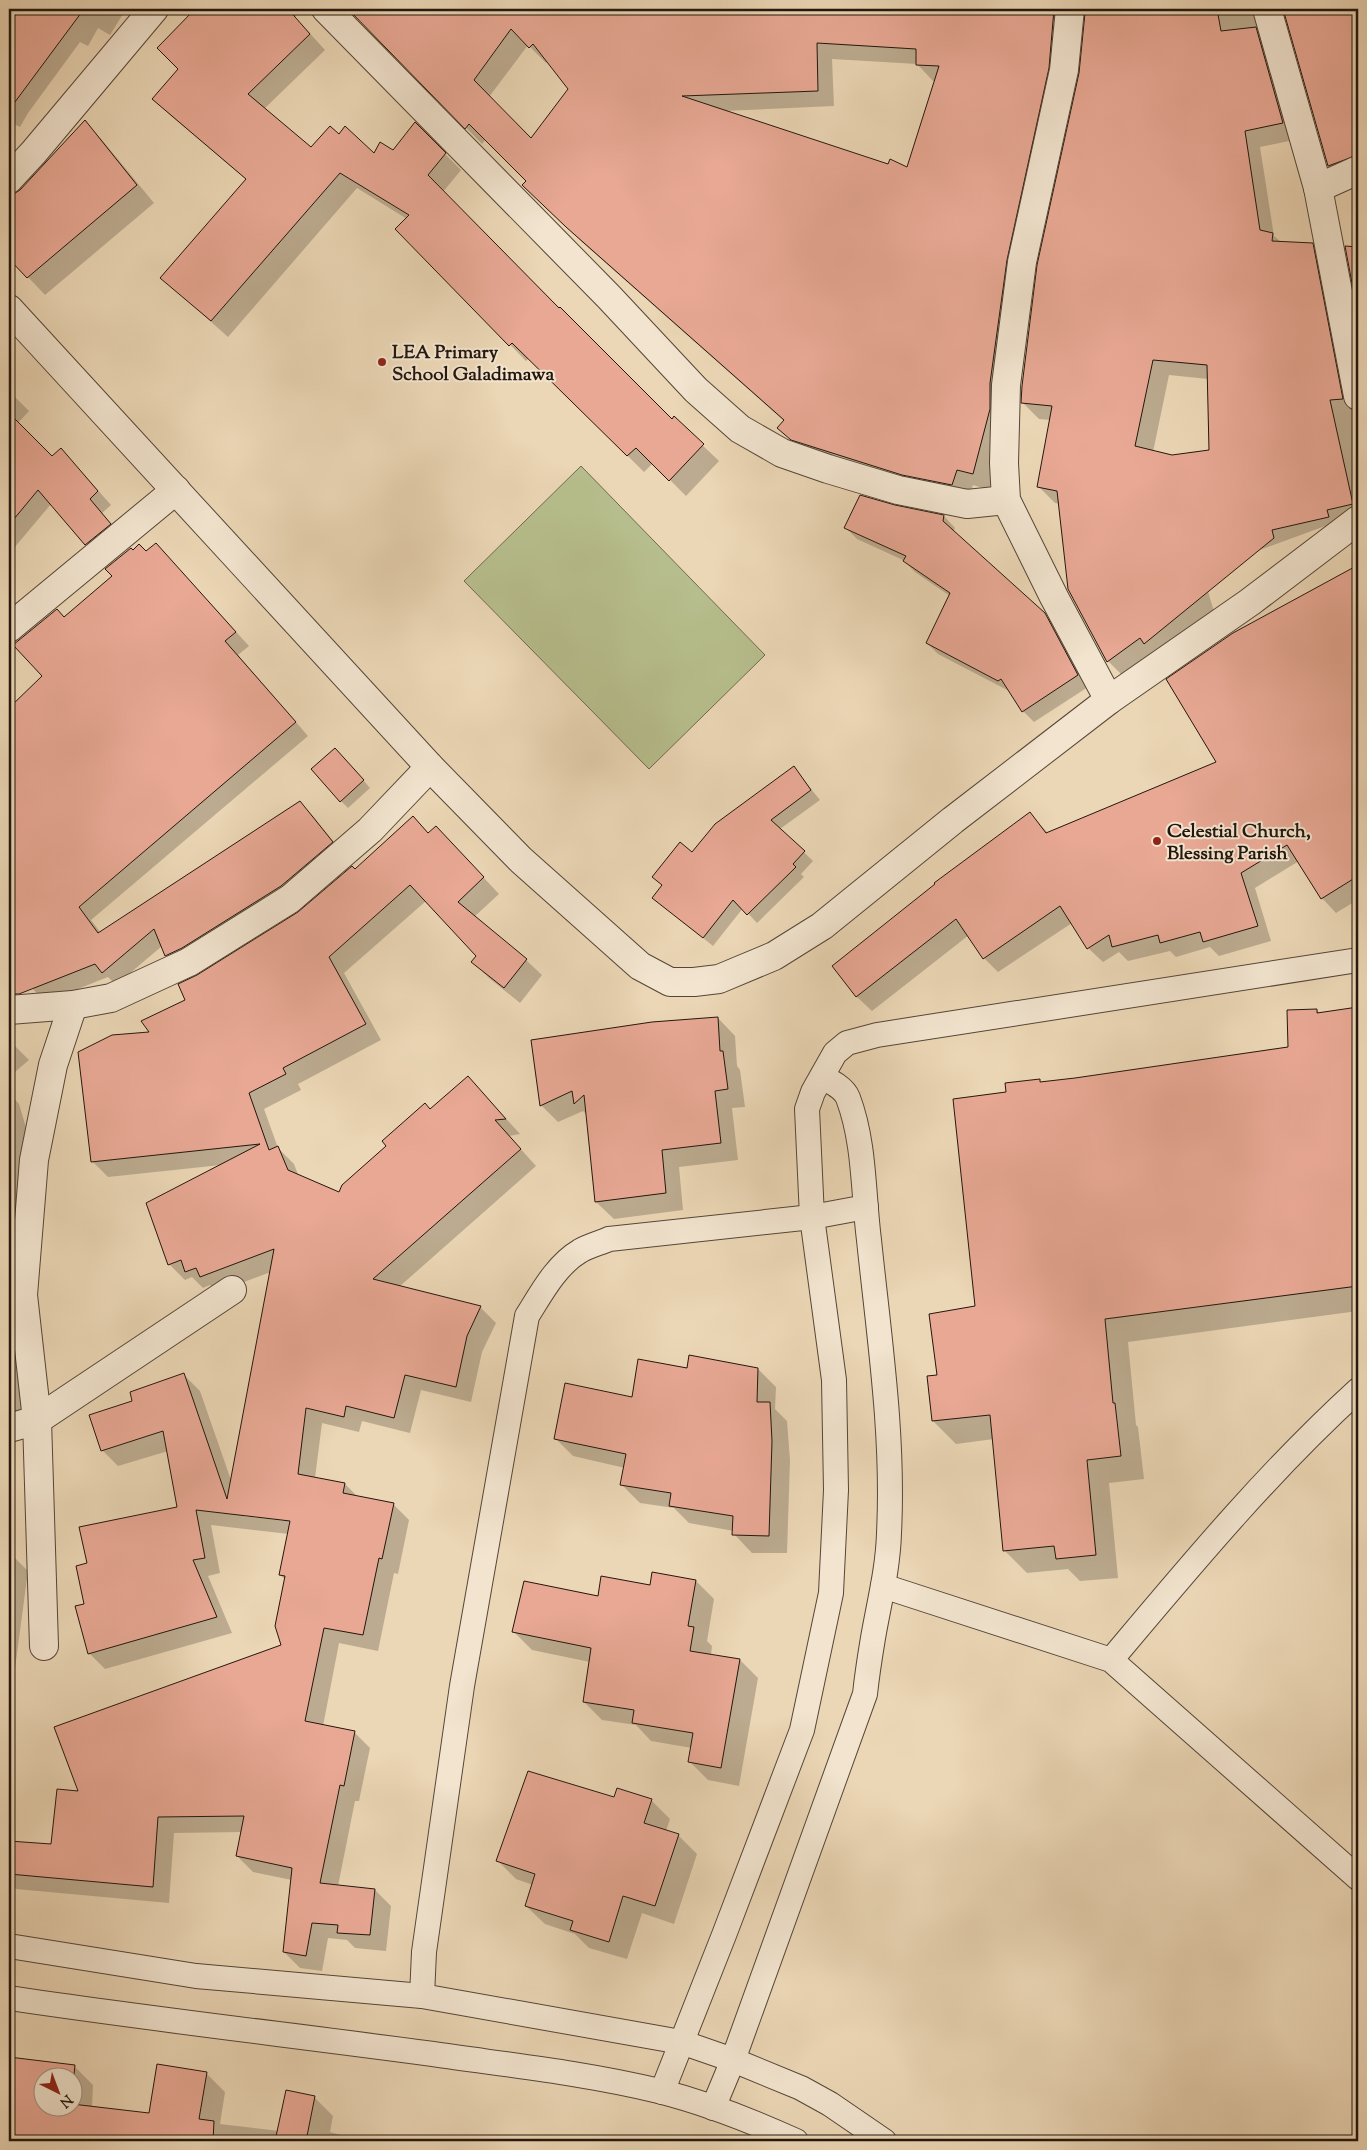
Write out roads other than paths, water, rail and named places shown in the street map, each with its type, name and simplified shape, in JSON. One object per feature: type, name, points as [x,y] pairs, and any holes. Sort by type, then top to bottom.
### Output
[{"type":"street","points":[[9,179],[154,9]]},
{"type":"street","points":[[326,9],[609,297],[696,390],[740,429],[782,453],[898,490],[967,504],[1006,500]]},
{"type":"street","points":[[1070,9],[1064,70],[1022,262],[1006,385],[1004,463],[1006,500],[1054,597],[1110,700]]},
{"type":"street","points":[[1267,9],[1318,188],[1358,396]]},
{"type":"street","points":[[1318,188],[1358,170]]},
{"type":"street","points":[[9,308],[430,767],[521,860],[640,966],[670,982],[719,979],[774,956],[822,926],[953,820],[1110,700],[1250,602],[1358,520]]},
{"type":"street","points":[[9,628],[176,490]]},
{"type":"street","points":[[9,1010],[73,1005],[111,998],[189,962],[290,899],[370,830],[430,767]]},
{"type":"street","points":[[44,1646],[37,1420],[23,1295],[34,1160],[53,1065],[73,1005]]},
{"type":"street","points":[[9,1428],[37,1420],[232,1290]]},
{"type":"lane","points":[[662,2092],[802,1730],[831,1593],[836,1490],[834,1380],[812,1217],[807,1108],[813,1092],[835,1053],[847,1043],[877,1035],[1358,960]]},
{"type":"lane","points":[[713,2108],[733,2060],[865,1694],[883,1586],[889,1535],[891,1474],[887,1406],[861,1153],[847,1096],[837,1085],[822,1077]]},
{"type":"lane","points":[[422,1996],[424,1952],[462,1686],[528,1316],[548,1283],[565,1263],[579,1251],[609,1239],[812,1217],[866,1207]]},
{"type":"lane","points":[[1111,1660],[1239,1509],[1358,1390]]},
{"type":"lane","points":[[883,1586],[1111,1660],[1358,1878]]},
{"type":"lane","points":[[9,1946],[196,1976],[422,1996],[680,2042],[733,2060],[801,2088],[830,2104],[884,2141]]},
{"type":"lane","points":[[9,1998],[472,2060],[615,2082],[662,2092],[713,2108],[760,2124],[796,2141]]},
{"type":"place","name":"LEA Primary School Galadimawa","points":[[382,362]]},
{"type":"place","name":"Celestial Church, Blessing Parish","points":[[1157,841]]}]
